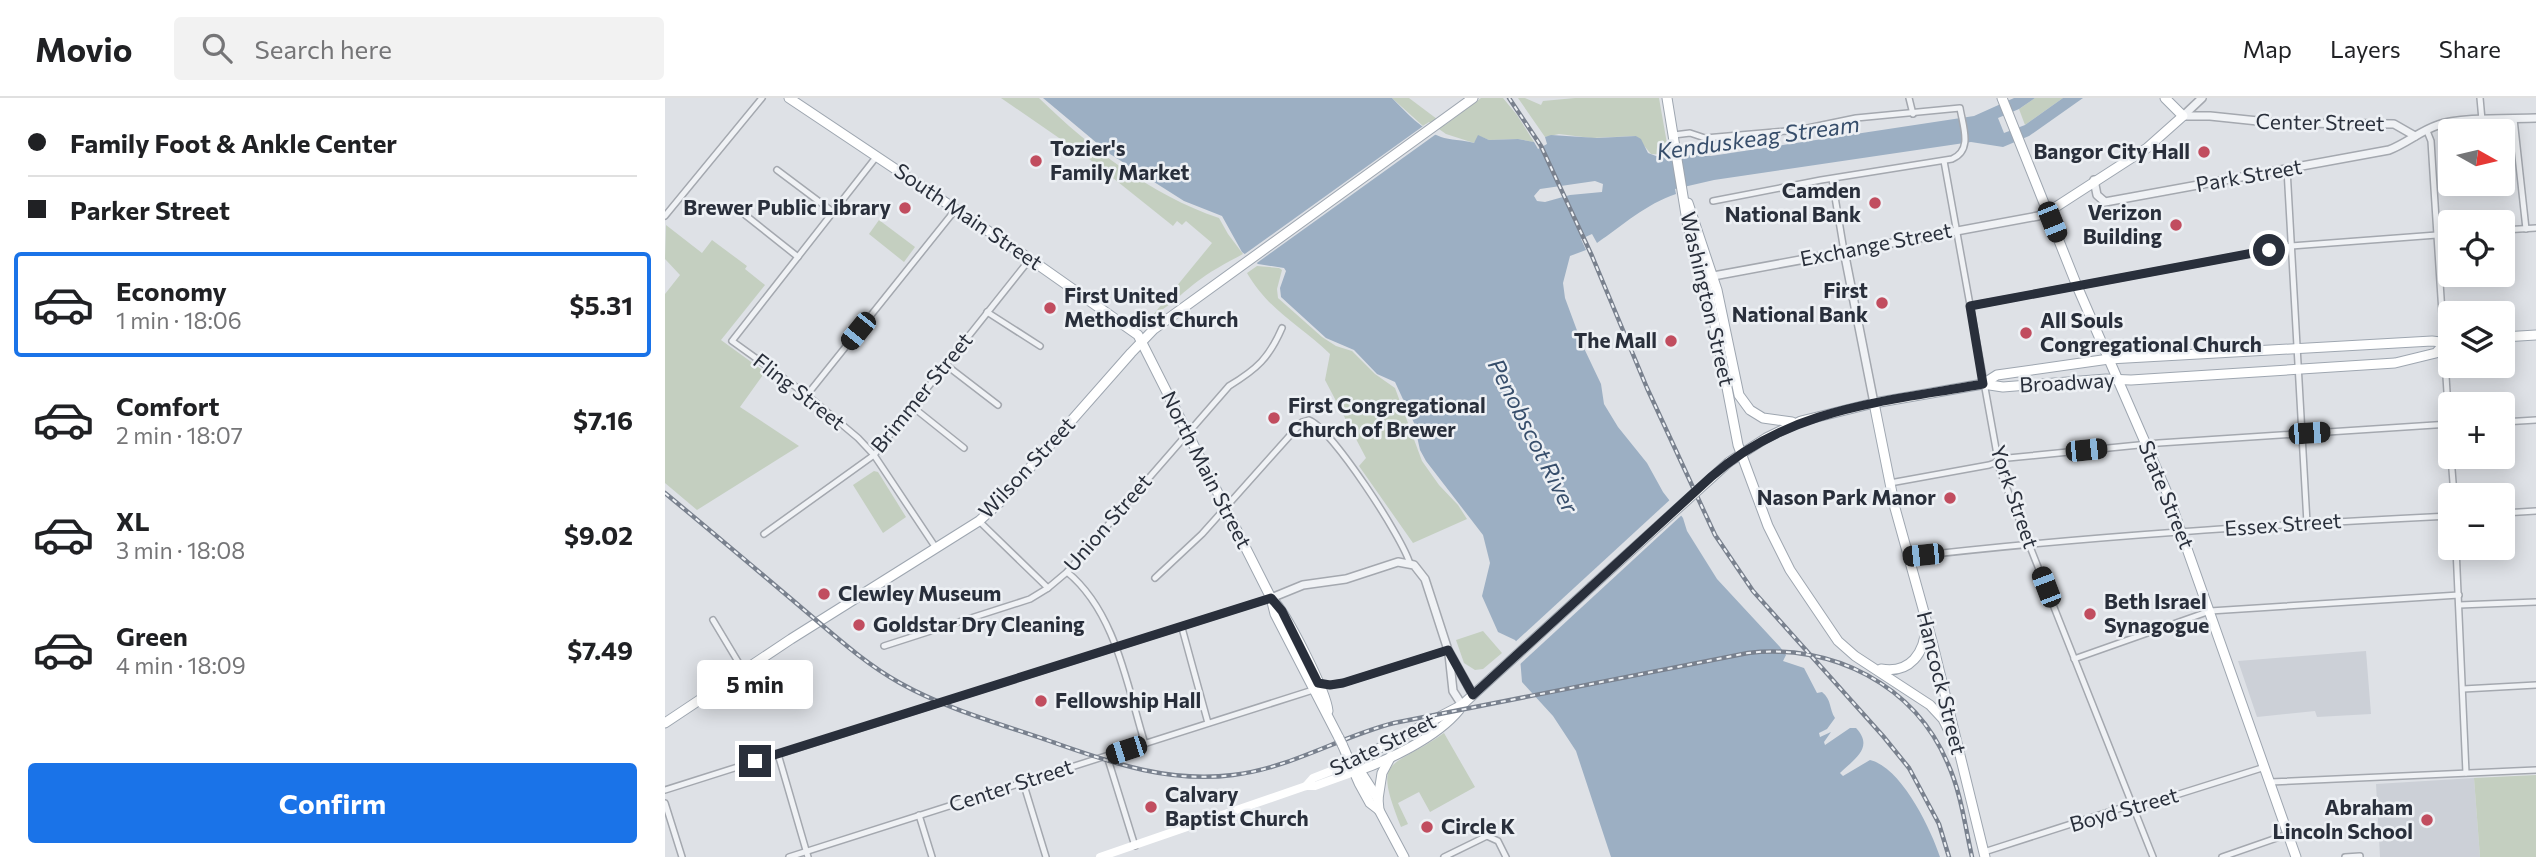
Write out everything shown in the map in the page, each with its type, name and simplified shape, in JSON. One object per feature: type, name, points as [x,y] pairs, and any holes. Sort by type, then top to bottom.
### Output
[{"type":"main road","name":"South Main Street","points":[[789,98],[1132,329],[1142,341]]},
{"type":"main road","name":"Wilson Street","points":[[667,718],[979,521],[999,503],[1154,329],[1473,98]]},
{"type":"main road","name":"Washington Street","points":[[1667,98],[1683,188],[1741,399],[1750,410],[1763,418],[1781,422],[1801,421]]},
{"type":"main road","points":[[2048,212],[2147,148],[2183,116],[2165,98]]},
{"type":"main road","name":"State Street","points":[[2003,100],[2077,286],[2181,531],[2296,857]]},
{"type":"main road","name":"Washington Street","points":[[1709,277],[1740,453],[1759,505],[1790,570],[1838,640],[1850,652],[1935,710],[1946,724],[1957,747]]},
{"type":"main road","points":[[2515,336],[2536,335]]},
{"type":"main road","name":"North Main Street","points":[[1142,341],[1271,598],[1275,614],[1316,686],[1370,803],[1379,810]]},
{"type":"main road","name":"Broadway","points":[[1983,384],[1997,375],[2109,359],[2438,342]]},
{"type":"main road","name":"Broadway","points":[[1983,384],[2009,386],[2400,363],[2438,351]]},
{"type":"main road","points":[[1801,421],[1874,403],[1983,384]]},
{"type":"main road","name":"Hancock Street","points":[[1874,403],[1908,557],[1984,855]]},
{"type":"main road","name":"State Street","points":[[1100,857],[1306,786],[1313,778],[1355,768],[1392,755],[1442,727],[1462,705],[1729,462],[1740,453],[1801,421]]},
{"type":"main road","points":[[1872,666],[1897,669],[1914,661],[1924,644],[1925,617]]},
{"type":"main road","name":"State Street","points":[[1355,768],[1462,705]]},
{"type":"main road","points":[[1378,799],[1382,774],[1392,755]]},
{"type":"main road","name":"North Main Street","points":[[1355,768],[1378,799],[1379,810],[1404,857]]},
{"type":"street","points":[[665,216],[762,98]]},
{"type":"street","points":[[1909,98],[1913,114]]},
{"type":"street","points":[[2183,116],[2202,98]]},
{"type":"street","points":[[2480,98],[2482,119]]},
{"type":"street","points":[[1674,135],[1690,133],[1705,138],[1798,130],[1844,120],[1960,108],[1965,143],[1961,154],[1944,161],[1821,180],[1713,201]]},
{"type":"street","name":"Center Street","points":[[2183,116],[2277,123],[2395,124],[2415,136],[2438,125]]},
{"type":"street","name":"Center Street","points":[[2514,119],[2536,118]]},
{"type":"street","points":[[2515,128],[2526,229]]},
{"type":"street","points":[[2427,131],[2431,141],[2443,301]]},
{"type":"street","name":"Park Street","points":[[2094,180],[2097,195],[2105,202],[2389,150],[2408,143],[2415,136]]},
{"type":"street","points":[[744,214],[799,257],[877,156]]},
{"type":"street","name":"York Street","points":[[1944,161],[1998,461],[2153,857]]},
{"type":"street","points":[[2287,169],[2307,523]]},
{"type":"street","points":[[777,170],[833,212]]},
{"type":"street","name":"Hancock Street","points":[[1832,179],[1874,403]]},
{"type":"street","points":[[807,395],[956,209]]},
{"type":"street","name":"Exchange Street","points":[[1709,277],[2048,212]]},
{"type":"street","points":[[2515,229],[2536,228]]},
{"type":"street","points":[[1970,306],[2291,246],[2437,235]]},
{"type":"street","name":"Fling Street","points":[[799,257],[732,341],[807,395],[858,438],[874,455],[936,548]]},
{"type":"street","name":"Brimmer Street","points":[[764,534],[874,455],[1030,259]]},
{"type":"street","points":[[987,313],[1039,346]]},
{"type":"street","name":"Union Street","points":[[884,646],[1030,599],[1048,588],[1067,572],[1229,386],[1249,374],[1266,358],[1282,328]]},
{"type":"street","points":[[946,365],[998,405]]},
{"type":"street","points":[[914,408],[964,448]]},
{"type":"street","points":[[1154,578],[1196,541],[1303,422],[1308,420],[1315,423],[1334,444],[1373,497],[1404,547],[1410,564]]},
{"type":"street","points":[[2515,421],[2536,420]]},
{"type":"street","points":[[1890,483],[2008,458],[2146,444],[2438,425]]},
{"type":"street","points":[[2515,512],[2536,511]]},
{"type":"street","name":"Essex Street","points":[[1908,557],[2028,543],[2181,531],[2438,517]]},
{"type":"street","points":[[979,521],[1048,588]]},
{"type":"street","points":[[2457,560],[2466,773]]},
{"type":"street","points":[[665,790],[1182,628],[1307,583],[1346,579],[1394,563],[1410,564],[1420,571],[1425,579],[1448,650],[1473,695]]},
{"type":"street","points":[[1067,572],[1082,584],[1095,601],[1115,648],[1145,744]]},
{"type":"street","points":[[2074,659],[2210,611],[2459,595]]},
{"type":"street","points":[[2459,606],[2536,602]]},
{"type":"street","points":[[713,620],[743,670]]},
{"type":"street","points":[[1182,628],[1208,723]]},
{"type":"street","points":[[1448,650],[1451,681],[1456,697],[1462,705]]},
{"type":"street","name":"Center Street","points":[[789,857],[807,854],[1316,686],[1343,683],[1448,650]]},
{"type":"street","points":[[2463,689],[2536,685]]},
{"type":"street","points":[[778,754],[807,854]]},
{"type":"street","points":[[1107,755],[1135,846]]},
{"type":"street","name":"Boyd Street","points":[[1984,855],[2124,807],[2141,806],[2265,767]]},
{"type":"street","points":[[2270,782],[2536,770]]},
{"type":"street","points":[[1023,782],[1046,857]]},
{"type":"street","points":[[665,803],[682,857]]},
{"type":"street","points":[[919,816],[932,857]]},
{"type":"street","points":[[2222,857],[2288,834]]},
{"type":"street","points":[[1444,857],[1482,837],[1492,837],[1498,841],[1506,857]]},
{"type":"street","points":[[2344,857],[2360,856]]},
{"type":"shaded area","points":[[2366,651],[2371,714],[2317,717],[2315,711],[2257,717],[2238,661]]},
{"type":"shaded area","name":"Abraham Lincoln School","points":[[2474,778],[2480,857],[2380,857],[2376,784]]},
{"type":"green space","points":[[1001,98],[1039,98],[1079,135],[1123,168],[1169,197],[1219,218],[1243,254],[1194,284],[1153,315],[1212,243],[1186,221],[1182,225],[1177,221],[1173,226],[1088,158]]},
{"type":"green space","points":[[1392,98],[1409,98],[1445,125],[1481,98],[1503,98],[1534,142],[1518,139],[1489,140],[1479,136],[1474,143],[1446,134],[1429,122],[1423,126]]},
{"type":"green space","points":[[1518,98],[1541,105],[1543,101],[1575,98],[1659,98],[1669,155],[1651,154],[1636,136],[1591,138],[1559,134],[1545,137]]},
{"type":"green space","points":[[2035,98],[2063,98],[2025,125],[2019,109]]},
{"type":"green space","points":[[879,220],[915,247],[904,262],[869,234]]},
{"type":"green space","points":[[666,225],[702,253],[712,240],[747,266],[745,269],[765,285],[721,340],[765,372],[740,407],[799,446],[697,510],[665,483],[665,294],[680,275],[665,259]]},
{"type":"green space","points":[[1257,266],[1282,270],[1277,289],[1278,298],[1322,337],[1336,346],[1352,351],[1375,374],[1395,388],[1422,461],[1467,519],[1413,543],[1359,466],[1366,458],[1325,380],[1330,354],[1265,298],[1247,273]]},
{"type":"green space","points":[[874,471],[878,472],[906,517],[883,533],[853,485]]},
{"type":"green space","points":[[1483,631],[1502,653],[1483,669],[1475,670],[1464,663],[1456,640]]},
{"type":"green space","points":[[1444,733],[1475,787],[1430,812],[1419,792],[1398,803],[1408,824],[1401,827],[1388,787],[1391,767]]},
{"type":"green space","points":[[2536,775],[2536,857],[2480,857],[2474,778]]},
{"type":"water","name":"Penobscot River","points":[[1043,98],[1392,98],[1421,125],[1444,138],[1474,143],[1478,135],[1489,140],[1518,139],[1534,142],[1538,149],[1547,144],[1545,137],[1551,135],[1597,138],[1636,136],[1641,139],[1648,153],[1656,156],[1669,155],[1670,158],[1711,156],[1974,116],[2014,98],[2035,98],[1998,118],[2004,133],[2025,125],[2063,98],[2083,98],[2029,136],[2003,147],[1971,142],[1714,180],[1675,189],[1676,194],[1645,209],[1597,243],[1592,234],[1581,239],[1586,250],[1570,256],[1563,283],[1565,298],[1582,344],[1601,384],[1604,404],[1618,427],[1647,463],[1663,492],[1683,518],[1687,531],[1717,579],[1780,647],[1786,655],[1783,661],[1804,668],[1817,693],[1822,692],[1827,698],[1835,718],[1827,729],[1819,733],[1820,737],[1831,732],[1824,742],[1825,745],[1850,728],[1856,728],[1861,735],[1863,748],[1840,773],[1843,776],[1870,760],[1893,774],[1922,816],[1940,857],[1611,857],[1576,751],[1553,716],[1522,682],[1519,645],[1515,640],[1498,632],[1482,596],[1490,563],[1483,535],[1426,461],[1420,450],[1414,423],[1395,382],[1377,374],[1354,350],[1326,338],[1281,297],[1280,288],[1286,271],[1284,268],[1258,264],[1242,252],[1222,216],[1184,201],[1110,154]],"holes":[[[1595,181],[1603,184],[1602,192],[1570,195],[1545,202],[1537,201],[1534,196],[1540,189]]]},
{"type":"pier","points":[[1426,124],[1439,132],[1254,265],[1242,256]]},
{"type":"pier","points":[[1673,497],[1684,513],[1518,666],[1513,644]]},
{"type":"railway","points":[[1509,98],[1541,146],[1715,535],[1753,591],[1909,768],[1939,824],[1949,857]]},
{"type":"railway","points":[[665,493],[850,648],[900,683],[937,701],[997,723],[1101,758],[1165,774],[1210,777],[1254,771],[1394,723],[1748,653],[1810,655],[1839,663],[1867,675],[1892,692],[1915,712],[1933,736],[1956,786],[1972,857]]},
{"type":"place","name":"Bangor City Hall","points":[[2204,152]]},
{"type":"place","name":"Tozier's Family Market","points":[[1036,161]]},
{"type":"place","name":"Camden National Bank","points":[[1875,203]]},
{"type":"place","name":"Brewer Public Library","points":[[905,208]]},
{"type":"place","name":"Verizon Building","points":[[2176,225]]},
{"type":"place","name":"First National Bank","points":[[1882,303]]},
{"type":"place","name":"First United Methodist Church","points":[[1050,308]]},
{"type":"place","name":"All Souls Congregational Church","points":[[2026,333]]},
{"type":"place","name":"The Mall","points":[[1671,341]]},
{"type":"place","name":"First Congregational Church of Brewer","points":[[1274,418]]},
{"type":"place","name":"Nason Park Manor","points":[[1950,498]]},
{"type":"place","name":"Clewley Museum","points":[[824,594]]},
{"type":"place","name":"Beth Israel Synagogue","points":[[2090,614]]},
{"type":"place","name":"Goldstar Dry Cleaning","points":[[859,625]]},
{"type":"place","name":"Fellowship Hall","points":[[1041,701]]},
{"type":"place","name":"Calvary Baptist Church","points":[[1151,807]]},
{"type":"place","name":"Abraham Lincoln School","points":[[2427,820]]},
{"type":"place","name":"Circle K","points":[[1427,827]]},
{"type":"route","points":[[755,761],[1271,598],[1282,611],[1318,683],[1343,683],[1448,650],[1473,695],[1711,477],[1753,446],[1795,424],[1825,414],[1983,384],[1970,306],[2269,250]]},
{"type":"water label","name":"Kenduskeag Stream","points":[[1758,138]]}]
